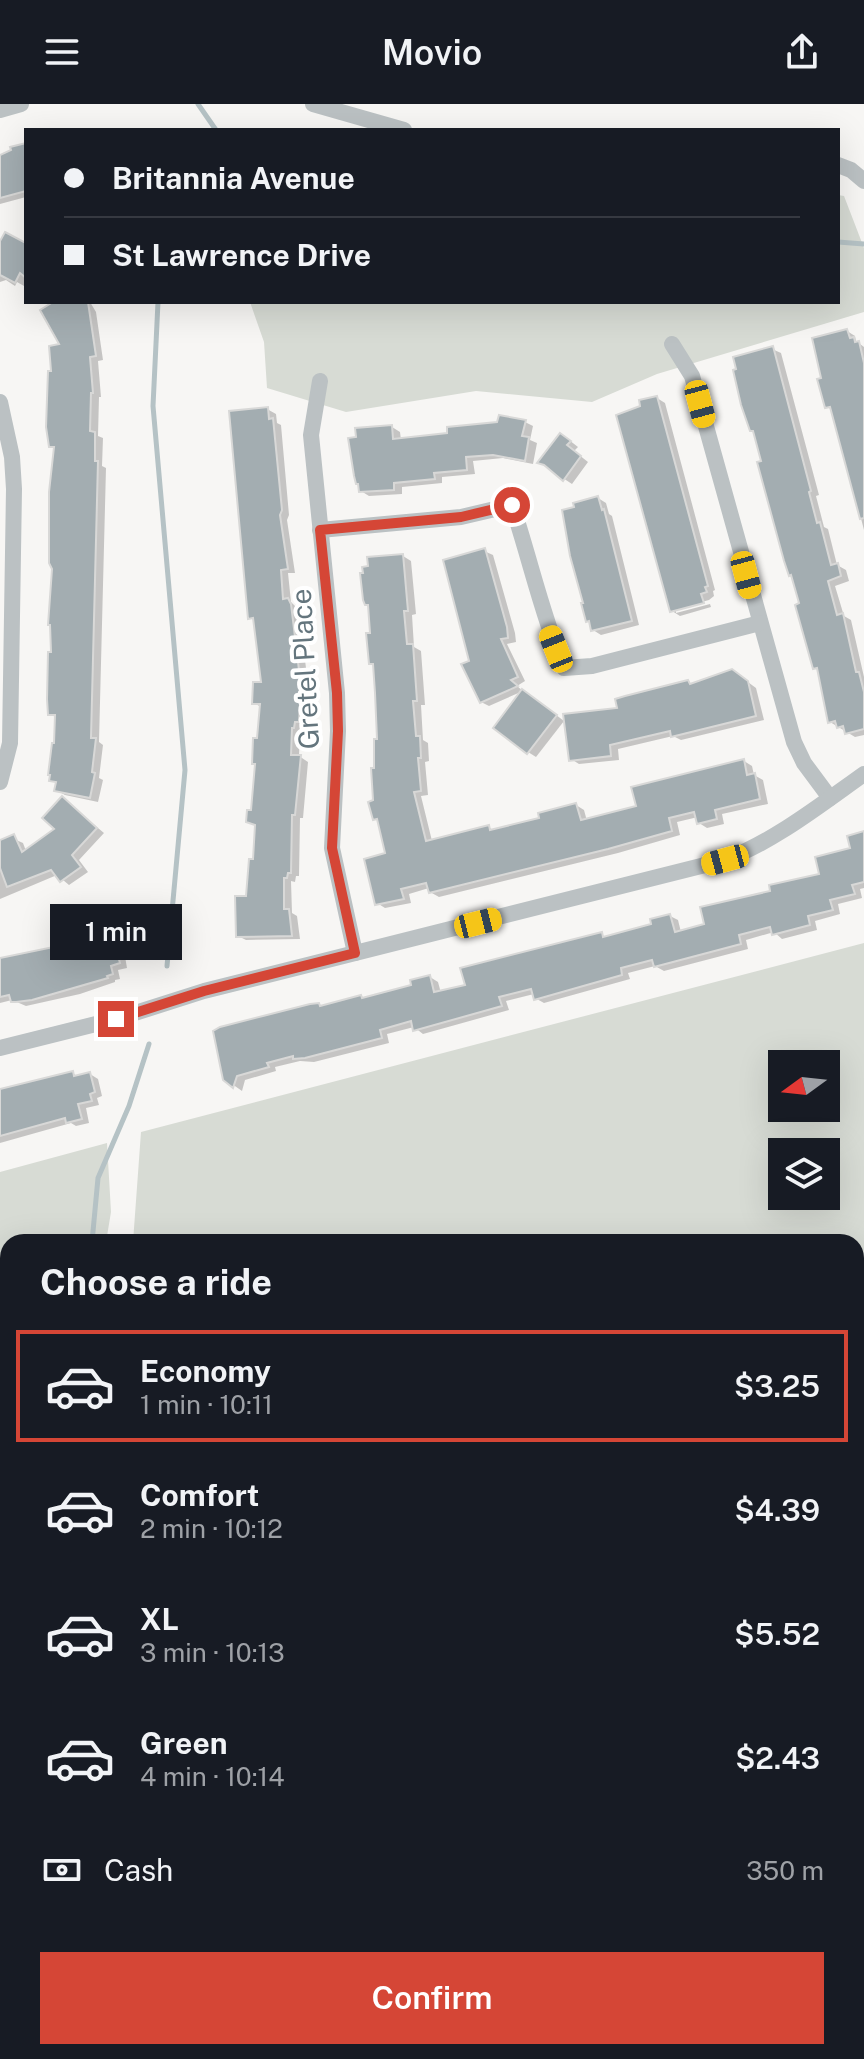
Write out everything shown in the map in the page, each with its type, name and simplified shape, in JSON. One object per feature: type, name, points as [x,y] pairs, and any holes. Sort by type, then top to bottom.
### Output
[{"type":"street","points":[[0,110],[21,104]]},
{"type":"street","points":[[313,104],[397,128]]},
{"type":"street","points":[[840,166],[864,181]]},
{"type":"street","points":[[672,344],[692,376],[794,742],[804,763],[830,798]]},
{"type":"street","name":"Gretel Place","points":[[320,381],[311,435],[337,693],[332,848],[355,953]]},
{"type":"street","points":[[0,402],[12,457],[6,568],[10,743],[0,782]]},
{"type":"street","points":[[320,530],[461,517],[512,505],[548,631],[564,668],[592,666],[760,623]]},
{"type":"street","points":[[0,1048],[116,1019],[204,991],[725,860],[770,839],[864,774]]},
{"type":"shaded area","points":[[840,195],[844,196],[864,248],[864,312],[657,374],[592,402],[476,391],[346,412],[267,388],[264,342],[251,304],[840,304]]},
{"type":"shaded area","points":[[864,943],[864,1234],[134,1234],[141,1132]]},
{"type":"shaded area","points":[[107,1143],[111,1212],[107,1234],[0,1234],[0,1172]]},
{"type":"building","points":[[24,144],[24,192],[0,198],[0,155],[11,150],[10,147]]},
{"type":"building","points":[[5,232],[24,242],[24,276],[20,273],[15,283],[0,275],[0,241]]},
{"type":"building","points":[[50,304],[88,304],[96,356],[90,357],[93,393],[90,431],[95,432],[95,461],[98,461],[91,738],[96,738],[92,772],[95,773],[90,798],[54,791],[56,782],[49,781],[48,775],[55,715],[48,715],[47,699],[52,569],[49,563],[49,492],[54,447],[49,447],[46,427],[48,371],[51,371],[49,346],[59,344],[40,310]]},
{"type":"building","points":[[847,329],[850,338],[859,341],[864,363],[864,518],[860,519],[830,407],[825,408],[817,379],[821,378],[812,338]]},
{"type":"building","points":[[773,346],[817,523],[820,522],[831,565],[838,563],[841,576],[828,581],[837,615],[843,613],[856,672],[859,672],[864,692],[864,729],[845,734],[843,726],[837,728],[835,721],[828,723],[817,668],[813,669],[795,605],[799,603],[757,462],[761,461],[753,431],[750,431],[741,405],[733,370],[736,369],[733,357]]},
{"type":"building","points":[[657,396],[708,586],[705,587],[707,592],[701,594],[704,603],[670,612],[616,415],[640,406],[639,400]]},
{"type":"building","points":[[268,407],[269,419],[273,418],[280,515],[288,569],[281,570],[283,599],[288,598],[291,604],[301,687],[299,722],[295,722],[292,728],[291,755],[301,755],[295,815],[292,815],[291,873],[284,878],[284,909],[289,909],[292,936],[236,937],[235,896],[246,896],[249,859],[253,859],[255,825],[246,822],[247,810],[251,810],[255,764],[252,764],[253,738],[257,738],[260,704],[252,704],[253,682],[261,682],[253,618],[248,619],[229,411]]},
{"type":"building","points":[[499,415],[526,420],[522,436],[529,437],[525,461],[493,455],[466,457],[467,470],[434,473],[435,479],[394,483],[394,490],[359,492],[348,438],[356,437],[355,428],[392,425],[393,439],[447,433],[447,427],[497,422]]},
{"type":"building","points":[[560,433],[571,441],[567,445],[581,456],[563,481],[537,463]]},
{"type":"building","points":[[598,496],[632,621],[591,631],[581,603],[562,510],[574,507],[573,503]]},
{"type":"building","points":[[485,548],[507,627],[508,638],[501,639],[518,677],[511,680],[518,686],[480,703],[461,664],[469,661],[443,560]]},
{"type":"building","points":[[403,554],[408,611],[404,611],[407,644],[413,644],[417,701],[413,701],[416,736],[420,736],[421,791],[414,792],[426,841],[489,825],[490,830],[539,818],[538,813],[576,803],[581,820],[636,806],[631,787],[744,759],[747,775],[755,773],[760,799],[715,810],[717,819],[697,824],[694,812],[669,818],[672,831],[608,849],[429,893],[426,883],[401,889],[404,899],[375,905],[364,859],[385,853],[377,819],[373,820],[368,802],[373,800],[371,768],[374,768],[374,739],[377,739],[373,664],[369,664],[366,633],[370,633],[368,605],[363,600],[360,573],[363,573],[362,567],[368,566],[367,557]]},
{"type":"building","points":[[732,669],[748,681],[756,716],[671,737],[670,731],[610,745],[611,756],[569,761],[563,714],[617,708],[615,699],[688,680],[690,684]]},
{"type":"building","points":[[522,689],[557,715],[527,754],[493,728]]},
{"type":"building","points":[[62,796],[97,828],[72,855],[81,867],[60,882],[51,870],[7,887],[0,868],[0,840],[14,834],[22,852],[54,829],[42,818]]},
{"type":"building","points":[[864,831],[864,882],[852,885],[855,894],[830,900],[833,910],[808,916],[810,925],[772,935],[770,927],[739,935],[741,944],[654,967],[652,960],[621,968],[622,975],[534,1000],[531,989],[499,997],[502,1006],[413,1031],[411,1021],[380,1030],[382,1038],[305,1058],[293,1059],[293,1056],[267,1063],[269,1067],[237,1076],[233,1088],[223,1080],[213,1031],[220,1027],[310,1004],[319,1003],[320,1006],[361,995],[362,998],[411,985],[410,980],[430,975],[434,992],[465,985],[460,968],[602,932],[603,937],[651,924],[650,919],[670,914],[675,932],[704,924],[700,907],[770,891],[769,885],[819,874],[815,857],[850,848],[847,836]]},
{"type":"building","points":[[98,932],[99,936],[114,932],[119,951],[120,963],[111,966],[113,974],[108,978],[32,1000],[11,1002],[9,995],[0,997],[0,958],[78,942],[77,938]]},
{"type":"building","points":[[73,1071],[74,1076],[90,1072],[95,1092],[90,1094],[92,1101],[78,1104],[82,1119],[66,1123],[65,1118],[0,1136],[0,1089]]},
{"type":"waterway","points":[[198,104],[215,128]]},
{"type":"waterway","points":[[840,242],[864,244]]},
{"type":"waterway","points":[[158,304],[153,406],[185,770],[167,966]]},
{"type":"waterway","points":[[93,1234],[98,1178],[129,1106],[149,1044]]},
{"type":"route","points":[[116,1019],[204,991],[355,953],[332,848],[337,693],[320,530],[461,517],[512,505]]}]
